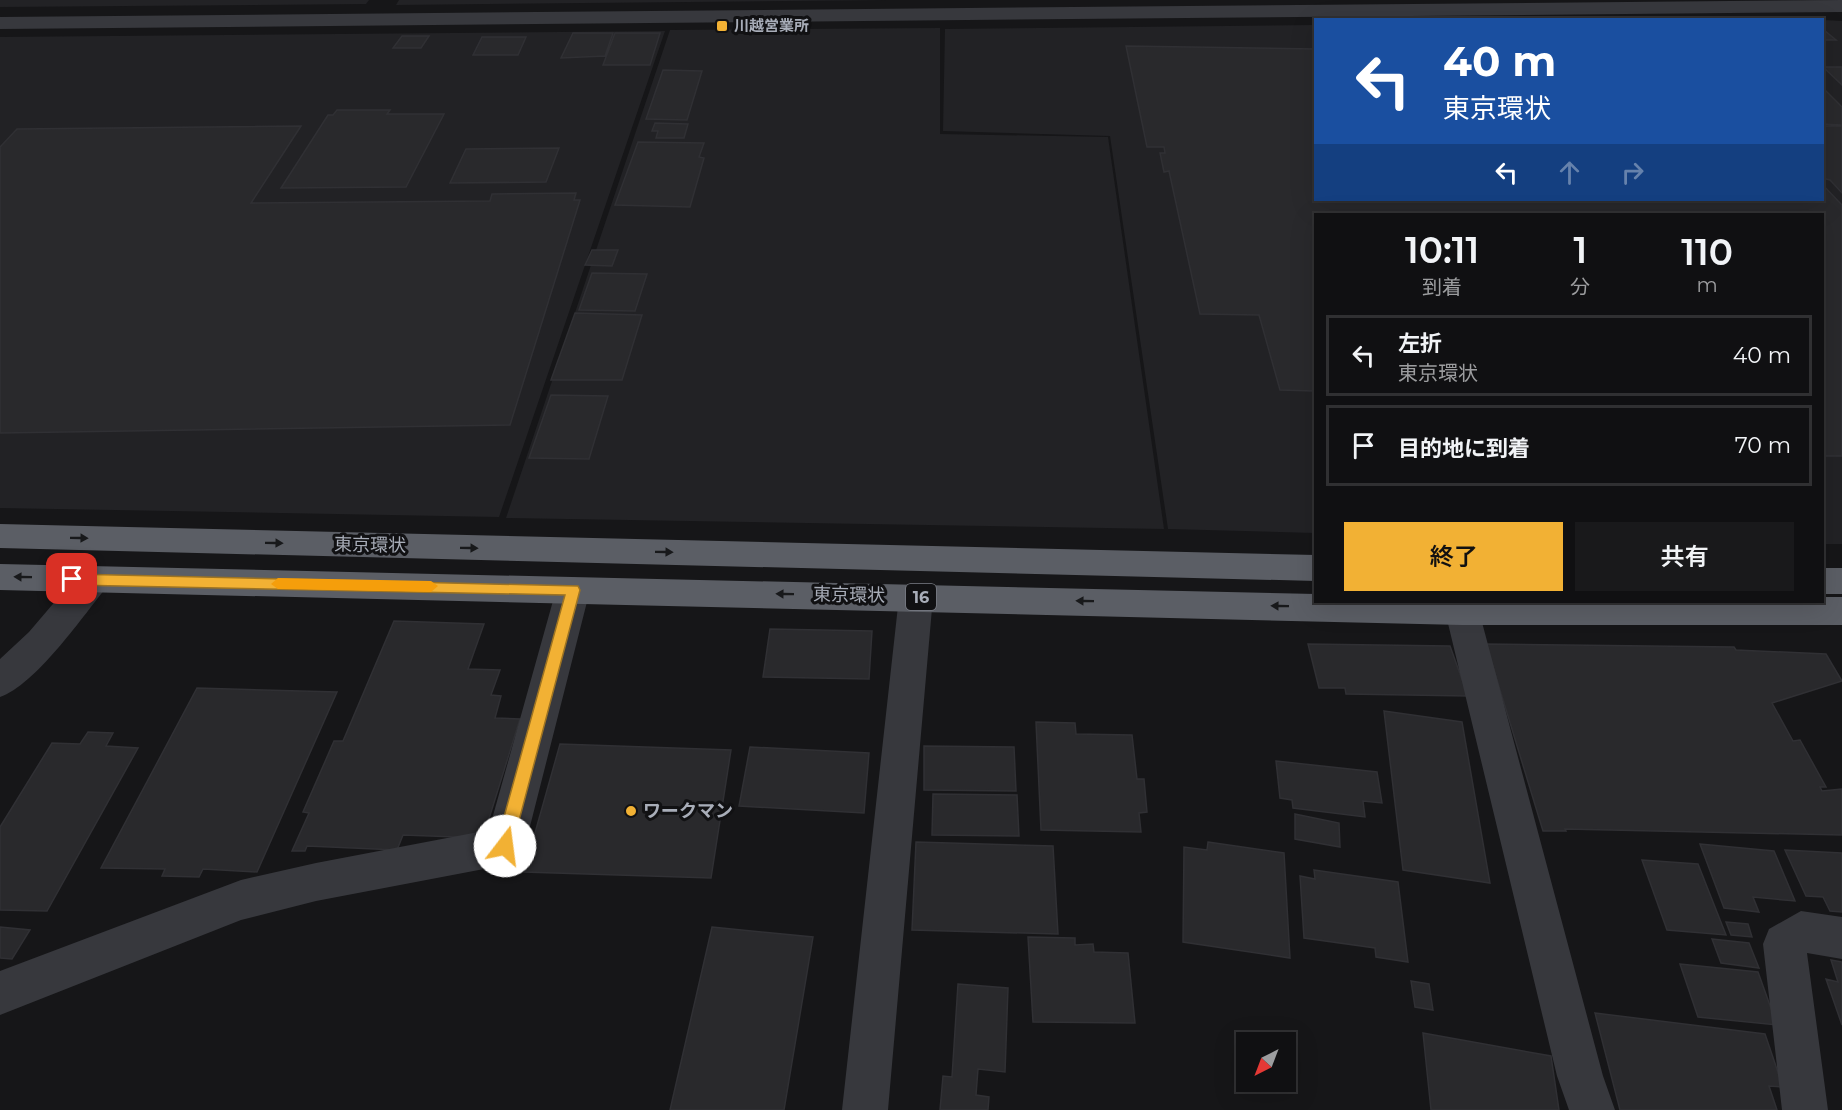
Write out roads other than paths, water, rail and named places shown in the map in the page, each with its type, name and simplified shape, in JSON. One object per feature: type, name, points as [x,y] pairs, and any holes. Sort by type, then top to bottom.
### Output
[{"type":"highway","name":"東京環状","points":[[0,536],[1314,568]]},
{"type":"highway","name":"東京環状","points":[[0,577],[1462,611],[1842,611]]},
{"type":"highway","points":[[1824,581],[1842,581]]},
{"type":"street","points":[[373,19],[385,0]]},
{"type":"street","points":[[0,23],[373,19],[1092,6],[1842,6]]},
{"type":"street","points":[[0,682],[41,642],[93,580]]},
{"type":"street","points":[[0,993],[241,900],[316,882],[505,846],[573,590]]},
{"type":"street","points":[[865,1110],[916,597]]},
{"type":"street","points":[[1462,611],[1580,1076],[1592,1110]]},
{"type":"street","points":[[1804,1110],[1784,944],[1801,932],[1842,938]]},
{"type":"place","name":"川越営業所","points":[[722,26]]},
{"type":"place","name":"ワークマン","points":[[631,811]]}]
